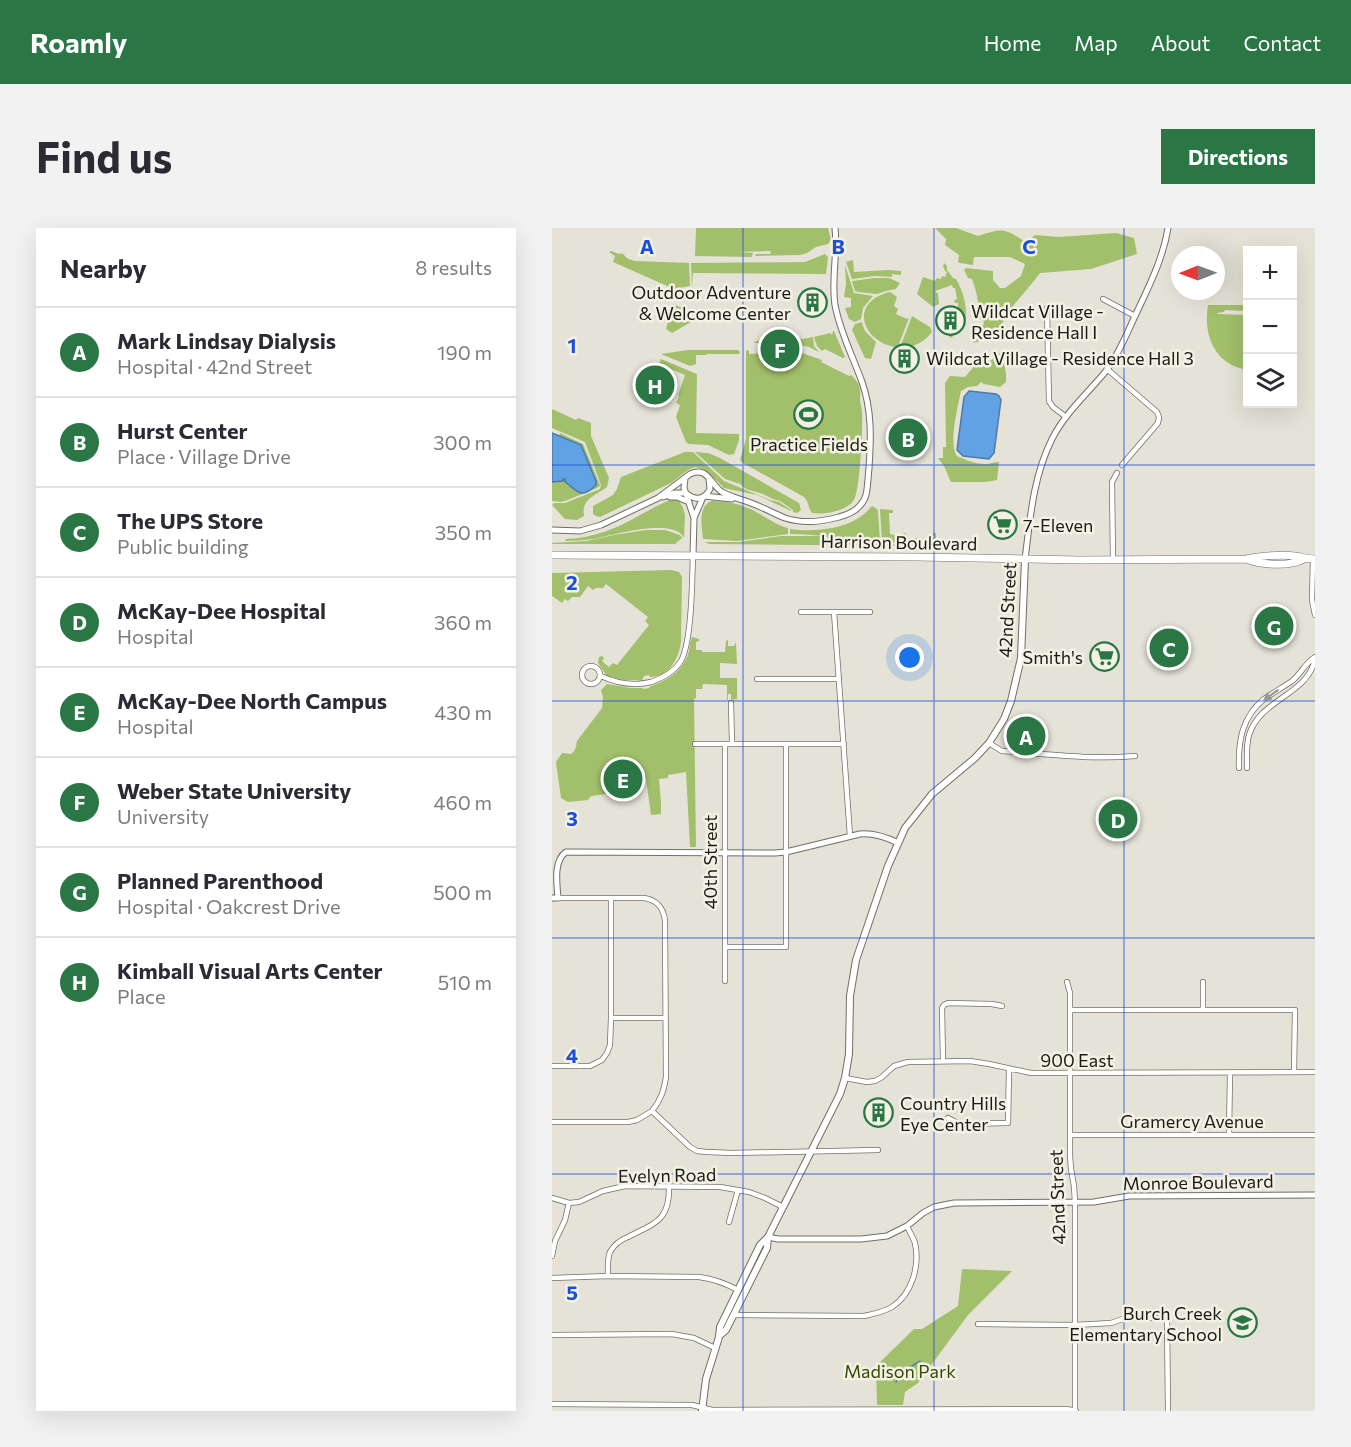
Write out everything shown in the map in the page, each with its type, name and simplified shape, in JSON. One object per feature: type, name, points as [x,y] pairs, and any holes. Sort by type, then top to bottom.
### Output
[{"type":"main road","name":"Harrison Boulevard","points":[[552,555],[916,557],[1025,560],[1246,559],[1257,563],[1296,563],[1304,559],[1314,559]]},
{"type":"main road","name":"42nd Street","points":[[768,1237],[840,1094],[849,1054],[851,981],[888,866],[898,843],[905,828],[932,794],[975,758],[989,743],[1004,719],[1011,701],[1021,658],[1025,560]]},
{"type":"main road","points":[[702,1409],[706,1379],[720,1327],[760,1245],[768,1237]]},
{"type":"main road","points":[[719,1337],[726,1330],[767,1248],[768,1237]]},
{"type":"street","points":[[660,498],[687,475],[698,471],[704,473],[722,492],[800,522],[813,522],[848,514],[856,510],[864,499],[868,485],[870,417],[864,386],[840,328],[835,306],[833,285],[836,243],[834,228]]},
{"type":"street","name":"42nd Street","points":[[1025,560],[1032,501],[1038,474],[1052,438],[1066,417],[1107,369],[1121,347],[1152,279],[1165,244],[1168,228]]},
{"type":"street","points":[[1103,299],[1135,316]]},
{"type":"street","points":[[1047,308],[1049,401],[1066,417]]},
{"type":"street","points":[[1107,369],[1157,412],[1159,417],[1158,423],[1122,465]]},
{"type":"street","points":[[1113,560],[1112,482],[1117,473]]},
{"type":"street","points":[[601,676],[595,684],[589,685],[584,682],[582,674],[585,669],[593,666],[598,669],[601,676],[611,681],[641,684],[664,677],[681,661],[688,633],[693,555],[694,518],[683,483],[687,475]]},
{"type":"street","points":[[694,518],[703,497],[709,491],[708,477]]},
{"type":"street","points":[[552,530],[580,531],[594,528],[674,493],[686,494],[693,498],[712,496],[744,500]]},
{"type":"street","points":[[660,498],[677,497],[689,502]]},
{"type":"street","points":[[1314,559],[1312,600],[1315,615]]},
{"type":"street","points":[[801,612],[870,612]]},
{"type":"street","points":[[834,612],[850,836]]},
{"type":"street","points":[[1239,768],[1240,737],[1251,713],[1315,658]]},
{"type":"street","points":[[1247,768],[1247,744],[1254,724],[1269,706],[1306,678],[1315,658]]},
{"type":"street","points":[[757,679],[839,679]]},
{"type":"street","points":[[731,703],[732,744]]},
{"type":"street","points":[[989,743],[1002,751],[1110,759],[1136,756]]},
{"type":"street","points":[[695,744],[844,744]]},
{"type":"street","name":"40th Street","points":[[725,744],[725,981]]},
{"type":"street","points":[[725,947],[786,947],[786,744]]},
{"type":"street","points":[[552,1122],[628,1122],[644,1117],[652,1111],[661,1097],[665,1084],[665,920],[663,909],[655,901],[644,898],[555,898],[561,854],[566,852],[786,852],[860,834],[873,834],[898,843]]},
{"type":"street","points":[[552,1066],[584,1067],[597,1064],[607,1053],[610,1045],[611,898]]},
{"type":"street","name":"42nd Street","points":[[1067,982],[1070,993],[1071,1169],[1075,1202],[1075,1411]]},
{"type":"street","points":[[1203,982],[1203,1010]]},
{"type":"street","points":[[943,1061],[942,1008],[944,1005],[948,1003],[1002,1006]]},
{"type":"street","points":[[1070,1010],[1295,1010],[1293,1072]]},
{"type":"street","points":[[611,1017],[665,1018]]},
{"type":"street","name":"900 East","points":[[845,1078],[875,1081],[894,1066],[908,1062],[943,1061],[970,1061],[1031,1074],[1315,1072]]},
{"type":"street","points":[[948,1118],[959,1124],[1008,1124],[1009,1069]]},
{"type":"street","points":[[1229,1134],[1230,1074]]},
{"type":"street","points":[[652,1111],[690,1147],[697,1150],[732,1153],[878,1150]]},
{"type":"street","name":"Gramercy Avenue","points":[[1070,1135],[1315,1135]]},
{"type":"street","name":"Evelyn Road","points":[[569,1203],[579,1202],[603,1191],[625,1186],[720,1186],[765,1198],[783,1207]]},
{"type":"street","points":[[608,1276],[609,1256],[613,1247],[661,1218],[668,1205],[669,1186]]},
{"type":"street","points":[[729,1222],[738,1190]]},
{"type":"street","name":"Monroe Boulevard","points":[[768,1237],[778,1239],[887,1236],[907,1226],[929,1210],[954,1203],[1094,1202],[1129,1196],[1315,1196]]},
{"type":"street","points":[[552,1198],[569,1203],[552,1256]]},
{"type":"street","points":[[733,1315],[864,1316],[892,1307],[902,1298],[915,1271],[915,1242],[907,1226]]},
{"type":"street","points":[[552,1278],[608,1276],[711,1278],[738,1290]]},
{"type":"street","points":[[978,1324],[1075,1325],[1111,1323],[1126,1318],[1167,1318],[1168,1411]]},
{"type":"street","points":[[552,1335],[672,1334],[694,1338],[715,1348]]},
{"type":"street","points":[[552,1404],[692,1405],[712,1410],[1067,1409],[1075,1411]]},
{"type":"green space","points":[[696,228],[828,228],[831,240],[828,244],[800,255],[755,256],[756,254],[771,254],[770,251],[737,252],[753,253],[752,257],[695,256]]},
{"type":"green space","points":[[935,228],[956,228],[978,236],[1003,231],[1026,242],[1035,235],[1059,237],[1116,233],[1134,238],[1137,254],[1091,269],[1040,273],[1011,308],[997,330],[973,343],[976,332],[984,324],[979,318],[972,279],[968,278],[964,270],[966,268],[993,271],[993,280],[1000,288],[1005,288],[1021,276],[1025,264],[1010,257],[974,257],[973,265],[960,263],[958,262],[959,255],[945,245],[946,239]]},
{"type":"green space","points":[[609,252],[622,253],[628,259],[635,261],[689,263],[690,286],[674,289],[613,262],[615,256]]},
{"type":"green space","points":[[825,254],[828,257],[826,274],[693,273],[692,288],[691,263],[805,262]]},
{"type":"green space","points":[[853,260],[854,272],[889,270],[901,271],[901,275],[852,279],[846,262]]},
{"type":"green space","points":[[944,263],[947,271],[959,284],[966,309],[965,322],[951,338],[949,336],[952,329],[955,329],[957,318],[955,314],[958,314],[958,303],[954,300],[957,299],[955,288],[952,285],[935,291],[938,294],[939,304],[933,307],[917,294],[923,277],[935,281],[937,278],[941,279],[942,276],[945,277],[947,272],[943,267]]},
{"type":"green space","points":[[845,265],[854,293],[873,296],[863,308],[861,319],[855,322],[849,319],[845,308],[851,307],[851,298],[844,297]]},
{"type":"green space","points":[[889,278],[900,283],[896,289],[877,294],[855,291],[853,281]]},
{"type":"green space","points":[[890,292],[897,297],[894,306],[898,309],[896,314],[909,318],[899,344],[894,347],[882,343],[873,336],[864,320],[869,303]]},
{"type":"green space","points":[[673,304],[691,312],[691,322],[672,333],[666,329]]},
{"type":"green space","points":[[1208,305],[1243,305],[1243,311],[1225,310],[1217,313],[1243,315],[1243,369],[1226,362],[1213,347],[1207,327]]},
{"type":"green space","points":[[912,316],[930,327],[932,332],[919,343],[903,348],[901,345]]},
{"type":"green space","points":[[861,322],[865,331],[876,342],[871,359],[865,358],[852,330],[855,324]]},
{"type":"green space","points":[[833,331],[845,357],[843,358],[825,349],[822,351],[817,346],[814,337],[830,333],[832,335]]},
{"type":"green space","points":[[787,337],[803,339],[813,337],[814,346],[819,352],[797,344],[768,346],[763,343],[753,343],[762,339]]},
{"type":"green space","points":[[688,350],[738,350],[740,352],[739,354],[696,355],[696,364],[690,366],[661,354]]},
{"type":"green space","name":"Practice Fields","points":[[749,350],[749,354],[802,353],[822,360],[821,362],[851,375],[859,385],[862,411],[861,458],[856,494],[851,504],[829,513],[812,513],[804,497],[740,460],[746,439],[746,351]]},
{"type":"green space","points":[[1002,353],[1006,382],[1000,387],[981,382],[977,386],[961,391],[953,439],[958,457],[987,464],[999,462],[997,480],[951,482],[938,458],[943,458],[943,447],[946,447],[945,383],[950,376],[965,377],[975,365],[992,360],[995,354]]},
{"type":"green space","points":[[661,359],[697,374],[696,433],[739,434],[734,454],[729,455],[708,445],[686,442],[676,417],[680,405],[676,403],[685,375],[659,364]]},
{"type":"green space","points":[[552,409],[576,420],[578,418],[591,423],[591,436],[609,478],[607,487],[587,502],[584,516],[577,520],[565,519],[552,505],[565,503],[600,489],[601,485],[585,442],[552,428]]},
{"type":"green space","points":[[560,433],[583,444],[600,486],[565,501],[560,502],[552,501],[552,482],[565,479],[565,482],[583,493],[596,485],[581,445],[559,436]]},
{"type":"green space","points":[[685,452],[693,452],[724,481],[779,502],[791,511],[757,495],[724,488],[708,472],[695,467],[671,483],[600,517],[593,514],[593,506],[613,495],[621,477]]},
{"type":"green space","points":[[695,452],[708,453],[720,458],[799,503],[801,510],[797,513],[793,512],[780,501],[725,479]]},
{"type":"green space","points":[[672,499],[679,501],[683,508],[684,538],[678,532],[656,528],[628,531],[594,539],[565,541],[615,528]]},
{"type":"green space","points":[[712,501],[730,503],[753,510],[776,524],[788,528],[788,534],[737,541],[703,539],[702,512],[704,507]]},
{"type":"green space","points":[[872,506],[878,511],[880,542],[790,534],[790,529],[815,530],[850,523]]},
{"type":"green space","points":[[880,509],[893,510],[893,513],[889,513],[890,534],[899,536],[906,533],[907,538],[932,538],[933,533],[936,533],[936,546],[882,542]]},
{"type":"green space","points":[[646,530],[665,530],[680,535],[682,538],[675,544],[552,544],[587,541]]},
{"type":"green space","points":[[781,536],[820,536],[858,543],[905,546],[709,544],[705,542],[739,542]]},
{"type":"green space","points":[[671,570],[679,572],[682,577],[681,641],[672,666],[663,674],[644,676],[642,680],[624,680],[607,676],[598,663],[599,657],[604,658],[602,661],[609,667],[613,663],[617,665],[649,625],[645,621],[648,617],[606,584],[603,588],[593,590],[588,586],[580,597],[572,597],[568,601],[565,599],[562,603],[552,596],[552,573]]},
{"type":"green space","points":[[692,637],[699,639],[696,642],[696,650],[702,650],[702,652],[725,652],[726,641],[728,640],[728,646],[734,646],[736,642],[737,664],[720,663],[720,678],[737,678],[737,699],[731,700],[731,694],[728,694],[727,700],[727,685],[703,684],[702,689],[696,689],[694,699],[696,847],[690,847],[686,772],[659,779],[661,814],[651,815],[646,779],[634,780],[635,790],[591,796],[588,800],[568,802],[561,798],[556,762],[562,753],[571,754],[575,750],[577,741],[602,708],[601,690],[607,684],[644,689],[664,681],[680,669],[687,658]]},
{"type":"green space","name":"Madison Park","points":[[962,1269],[1012,1271],[968,1315],[918,1383],[905,1392],[903,1405],[877,1405],[876,1366],[914,1329],[922,1329],[958,1306]]},
{"type":"water","points":[[969,391],[996,394],[1001,400],[994,453],[989,459],[963,456],[957,450],[964,397]]},
{"type":"water","points":[[552,433],[581,445],[596,481],[596,485],[591,490],[583,493],[577,491],[565,482],[565,479],[552,482]]},
{"type":"waterway","points":[[896,1382],[903,1373],[920,1361]]},
{"type":"place","name":"Outdoor Adventure & Welcome Center","points":[[812,302]]},
{"type":"place","name":"Wildcat Village - Residence Hall I","points":[[950,321]]},
{"type":"place","name":"Weber State University","points":[[780,349]]},
{"type":"place","name":"Wildcat Village - Residence Hall 3","points":[[905,358]]},
{"type":"place","name":"Kimball Visual Arts Center","points":[[655,385]]},
{"type":"place","name":"Practice Fields","points":[[809,415]]},
{"type":"place","name":"Hurst Center","points":[[908,438]]},
{"type":"place","name":"7-Eleven","points":[[1002,525]]},
{"type":"place","name":"Planned Parenthood","points":[[1274,626]]},
{"type":"place","name":"The UPS Store","points":[[1169,648]]},
{"type":"place","name":"Smith's","points":[[1104,657]]},
{"type":"place","name":"Mark Lindsay Dialysis","points":[[1026,736]]},
{"type":"place","name":"McKay-Dee North Campus","points":[[623,779]]},
{"type":"place","name":"McKay-Dee Hospital","points":[[1118,819]]},
{"type":"place","name":"Country Hills Eye Center","points":[[879,1113]]},
{"type":"place","name":"Burch Creek Elementary School","points":[[1243,1323]]}]
